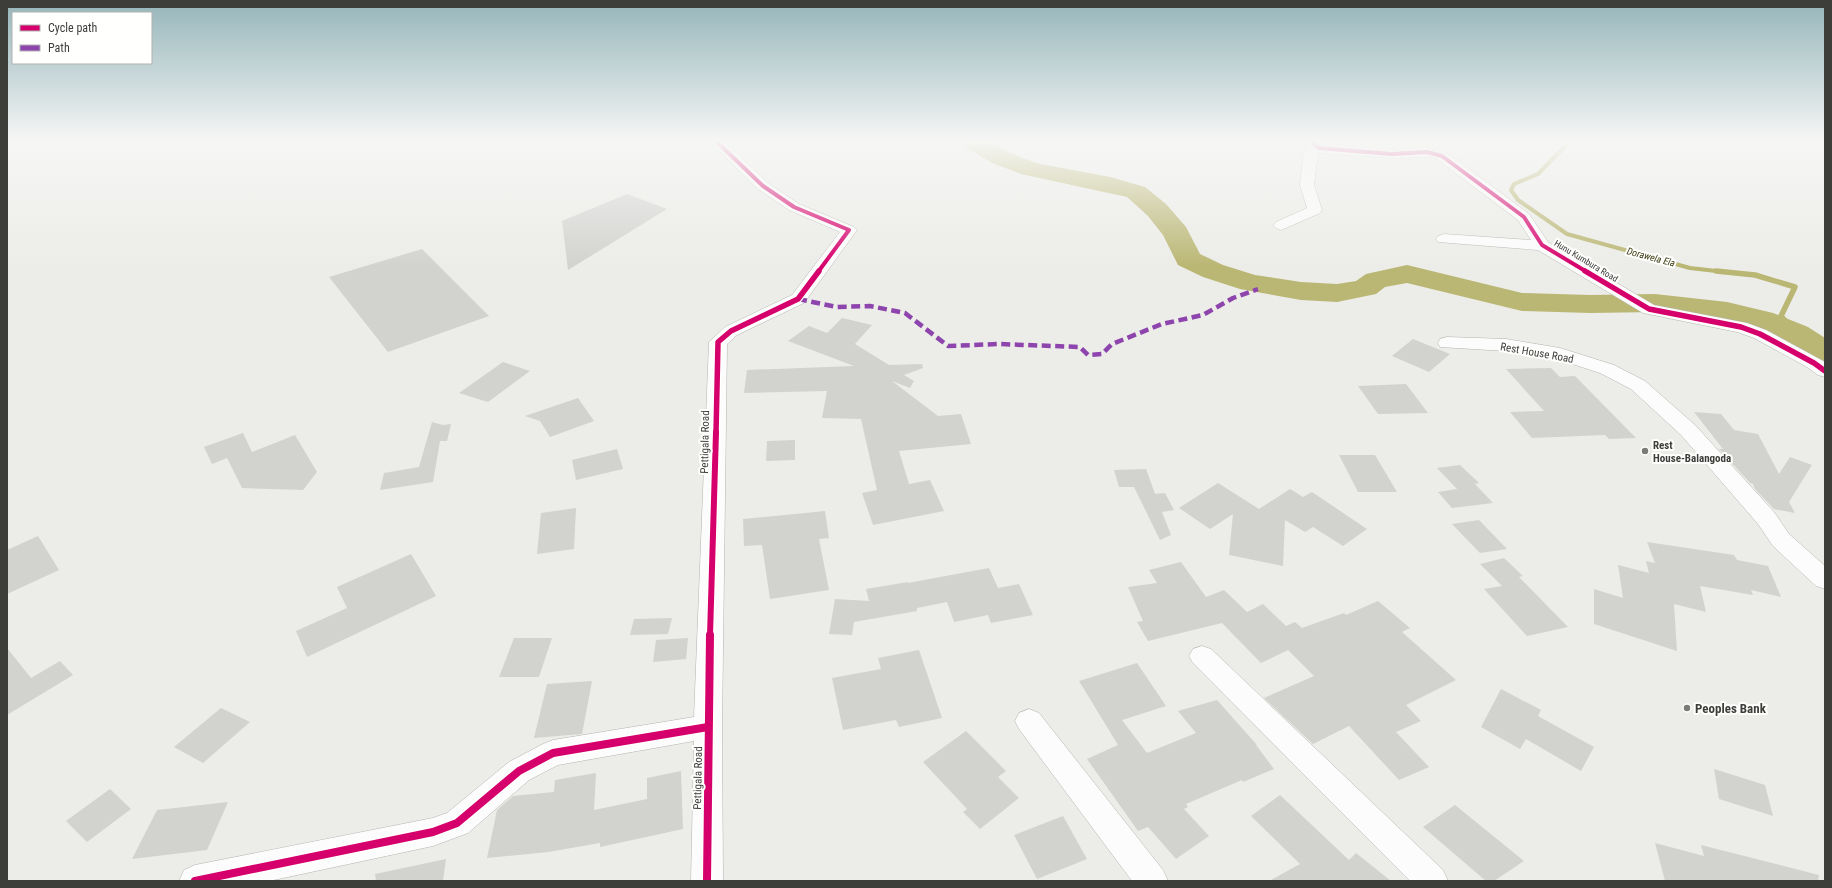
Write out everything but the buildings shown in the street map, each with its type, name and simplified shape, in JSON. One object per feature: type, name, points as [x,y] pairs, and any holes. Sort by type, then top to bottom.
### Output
[{"type":"street","name":"Pettigala Road","points":[[707,881],[708,727],[718,342],[731,331],[798,299],[849,230],[794,206],[760,183]]},
{"type":"street","points":[[1281,225],[1315,210],[1307,183]]},
{"type":"street","name":"Hunu Kumbura Road","points":[[1479,183],[1524,217],[1542,245],[1649,309],[1741,327],[1760,334],[1814,363],[1825,371]]},
{"type":"street","points":[[1444,239],[1542,245]]},
{"type":"street","name":"Rest House Road","points":[[1447,344],[1506,345],[1560,354],[1607,369],[1638,385],[1688,430],[1766,518],[1781,540],[1825,580]]},
{"type":"street","points":[[1202,656],[1432,881]]},
{"type":"street","points":[[1029,721],[1152,881]]},
{"type":"street","points":[[195,881],[433,832],[457,823],[519,771],[553,753],[708,727]]},
{"type":"waterway","points":[[1102,183],[1136,192],[1157,210],[1176,233],[1188,259],[1213,271],[1251,283],[1301,291],[1337,293],[1365,288],[1376,280],[1407,274],[1522,302],[1590,304],[1655,303],[1727,311],[1762,320],[1797,334],[1825,353]]},
{"type":"waterway","name":"Dorawela Ela","points":[[1515,183],[1511,190],[1518,200],[1567,234],[1690,268],[1718,271]]},
{"type":"waterway","name":"Dorawela Ela","points":[[1718,271],[1755,275],[1795,287],[1781,316],[1797,334]]},
{"type":"waterway","name":"Dorawela Ela","points":[[1718,271],[1725,272]]},
{"type":"marked path","points":[[798,299],[837,307],[870,306],[905,313],[948,346],[998,344],[1080,347],[1088,355],[1102,354],[1112,344],[1162,324],[1179,319],[1203,315],[1233,298],[1258,289]]},
{"type":"cycle path","points":[[707,881],[708,727],[718,342],[731,331],[798,299],[849,230],[794,207],[760,183]]},
{"type":"cycle path","points":[[1479,183],[1524,217],[1542,245],[1649,309],[1741,327],[1760,334],[1814,363],[1825,371]]},
{"type":"cycle path","points":[[195,881],[433,832],[457,823],[519,771],[553,753],[708,727]]},
{"type":"place","name":"Rest House-Balangoda","points":[[1645,451]]},
{"type":"place","name":"Peoples Bank","points":[[1687,708]]}]
